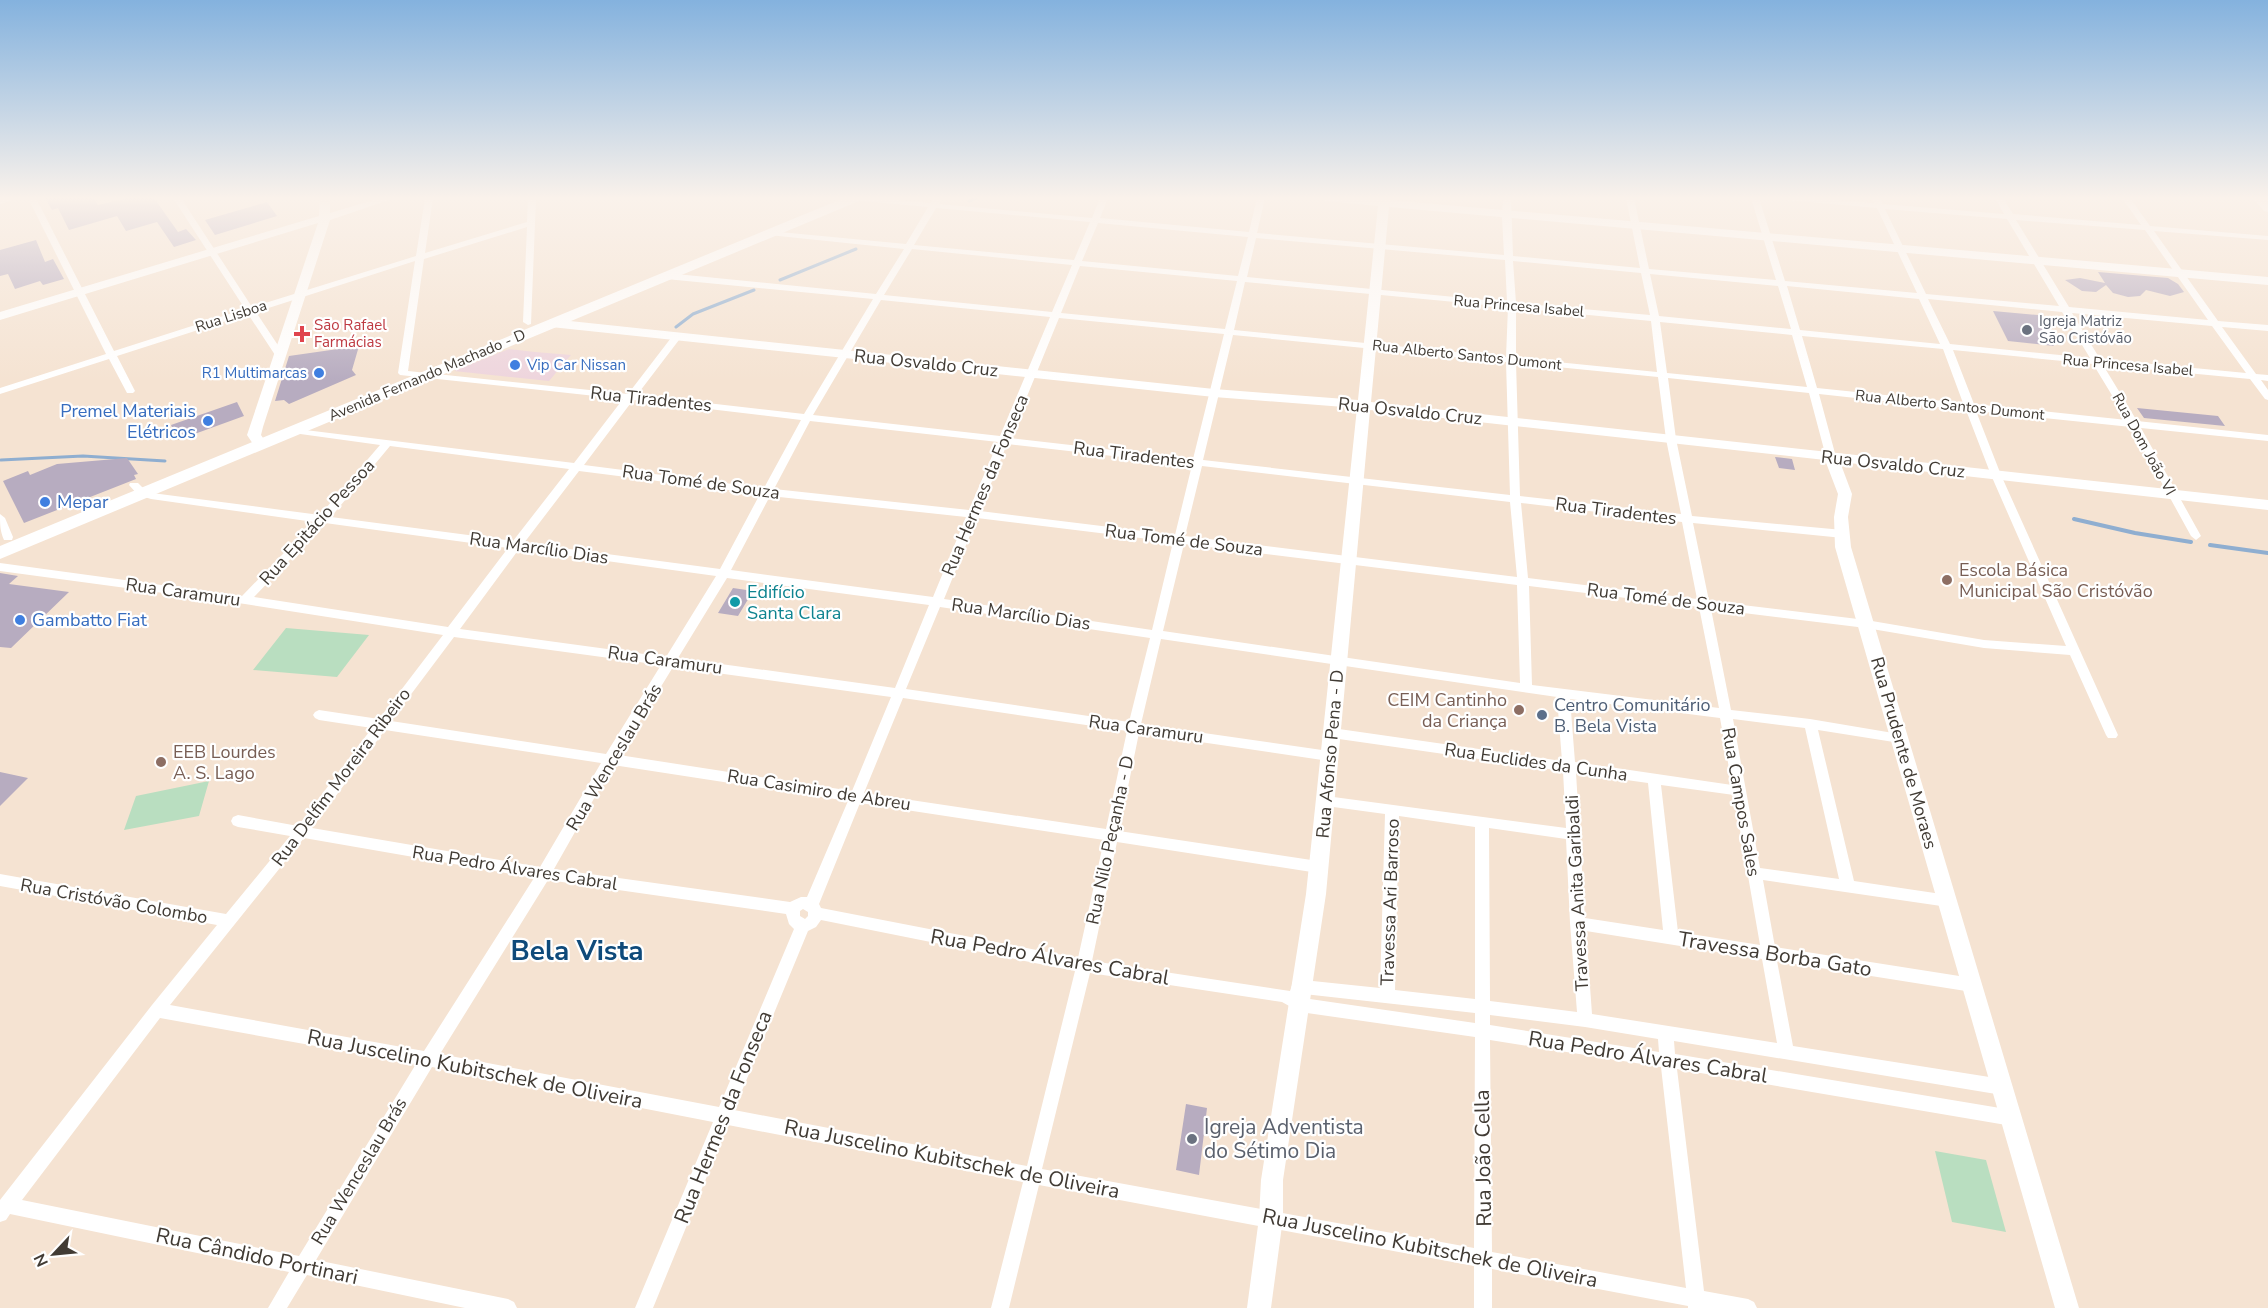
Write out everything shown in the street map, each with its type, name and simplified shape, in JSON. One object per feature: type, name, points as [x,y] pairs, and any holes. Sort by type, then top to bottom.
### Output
[{"type":"main road","name":"Avenida Fernando Machado - D","points":[[4,539],[138,489],[257,440],[403,373],[679,259]]},
{"type":"main road","name":"Avenida Fernando Machado - D","points":[[257,440],[293,430],[706,259]]},
{"type":"main road","name":"Avenida Fernando Machado - D","points":[[0,553],[138,489]]},
{"type":"street","points":[[63,259],[130,391]]},
{"type":"street","points":[[0,316],[78,288],[174,259]]},
{"type":"street","points":[[217,259],[280,356]]},
{"type":"street","points":[[257,440],[309,259]]},
{"type":"street","name":"Rua Lisboa","points":[[0,391],[413,259]]},
{"type":"street","points":[[403,373],[420,259]]},
{"type":"street","points":[[528,321],[530,259]]},
{"type":"street","name":"Rua Wenceslau Brás","points":[[276,1308],[544,874],[610,758],[724,574],[807,417],[901,259]]},
{"type":"street","name":"Rua Princesa Isabel","points":[[1056,259],[1512,306],[2268,378]]},
{"type":"street","name":"Rua Nilo Peçanha - D","points":[[1000,1308],[1084,966],[1134,728],[1246,259]]},
{"type":"street","name":"Rua Afonso Pena - D","points":[[1259,1308],[1296,996],[1318,867],[1326,801],[1378,259]]},
{"type":"street","points":[[1510,259],[1515,499],[1523,582],[1526,689]]},
{"type":"street","points":[[1523,259],[2268,328]]},
{"type":"street","name":"Rua Campos Sales","points":[[1644,259],[1655,319],[1671,440],[1689,519],[1726,714],[1786,1052]]},
{"type":"street","name":"Rua Prudente de Moraes","points":[[1774,259],[1845,494],[1841,517],[1843,547],[2067,1308]]},
{"type":"street","points":[[1904,259],[1947,348],[1996,475],[2112,735]]},
{"type":"street","points":[[2016,259],[2268,281]]},
{"type":"street","points":[[2170,259],[2268,397]]},
{"type":"street","name":"Rua Hermes da Fonseca","points":[[813,909],[856,796],[1077,261]]},
{"type":"street","name":"Rua Dom João VI","points":[[2037,261],[2134,424],[2196,536]]},
{"type":"street","name":"Rua Alberto Santos Dumont","points":[[666,276],[879,295],[2268,438]]},
{"type":"street","points":[[0,306],[78,288]]},
{"type":"street","name":"Rua Osvaldo Cruz","points":[[551,323],[1214,393],[1364,405],[2268,505]]},
{"type":"street","name":"Rua Delfim Moreira Ribeiro","points":[[3,1209],[228,921],[302,831],[517,544],[677,336]]},
{"type":"street","name":"Rua Tiradentes","points":[[403,373],[631,397],[1689,519],[1843,534]]},
{"type":"street","name":"Rua Tomé de Souza","points":[[293,430],[578,465],[769,492],[973,514],[1866,624],[1984,644],[2075,651]]},
{"type":"street","name":"Rua Epitácio Pessoa","points":[[245,600],[321,521],[388,442]]},
{"type":"street","name":"Rua Marcílio Dias","points":[[138,489],[151,496],[321,521],[517,544],[936,602],[1526,689],[1810,724],[1900,738]]},
{"type":"street","points":[[0,518],[4,539]]},
{"type":"street","name":"Rua Caramuru","points":[[0,567],[245,600],[452,632],[672,660],[1329,756]]},
{"type":"street","name":"Travessa Anita Garibaldi","points":[[1563,694],[1570,766],[1577,923],[1585,1020]]},
{"type":"street","name":"Rua Casimiro de Abreu","points":[[319,715],[1318,867]]},
{"type":"street","points":[[1810,724],[1848,886]]},
{"type":"street","name":"Rua Euclides da Cunha","points":[[1332,733],[1654,780],[1740,790]]},
{"type":"street","points":[[1654,780],[1671,938]]},
{"type":"street","points":[[1326,801],[1572,834]]},
{"type":"street","name":"Travessa Ari Barroso","points":[[1387,995],[1392,809]]},
{"type":"street","name":"Rua Pedro Álvares Cabral","points":[[238,821],[544,874],[794,909]]},
{"type":"street","name":"Rua João Cella","points":[[1482,822],[1484,1308]]},
{"type":"street","points":[[1753,873],[1948,901]]},
{"type":"street","name":"Rua Cristóvão Colombo","points":[[0,880],[228,921]]},
{"type":"street","points":[[804,904],[813,909],[812,921],[802,925],[792,920],[794,909],[804,904]]},
{"type":"street","name":"Rua Pedro Álvares Cabral","points":[[813,909],[1084,966],[1296,996],[1482,1030],[1668,1059],[2012,1118]]},
{"type":"street","name":"Travessa Borba Gato","points":[[1577,923],[1972,985]]},
{"type":"street","name":"Rua Hermes da Fonseca","points":[[644,1308],[802,925]]},
{"type":"street","name":"Rua Pedro Álvares Cabral","points":[[1296,996],[1387,995],[1482,1009],[1585,1020],[2002,1087]]},
{"type":"street","name":"Rua Juscelino Kubitschek de Oliveira","points":[[157,1011],[428,1059],[1032,1175],[1271,1218],[1696,1303],[1748,1308]]},
{"type":"street","points":[[1665,1033],[1696,1303]]},
{"type":"street","name":"Rua Cândido Portinari","points":[[3,1209],[508,1308]]},
{"type":"shaded area","name":"Vip Car Nissan","points":[[509,349],[571,355],[549,381],[454,371]]},
{"type":"green space","points":[[286,628],[369,635],[337,677],[253,670]]},
{"type":"green space","points":[[209,781],[199,816],[124,830],[136,796]]},
{"type":"green space","points":[[1935,1151],[1986,1160],[2006,1232],[1952,1222]]},
{"type":"building","points":[[0,259],[44,259],[45,262],[53,259],[64,279],[43,285],[40,281],[15,289],[8,274],[0,276]]},
{"type":"building","points":[[2098,272],[2168,278],[2178,284],[2184,292],[2170,296],[2146,290],[2140,296],[2128,297],[2113,293],[2106,285],[2096,292],[2082,291],[2065,280],[2080,278],[2105,283]]},
{"type":"building","name":"Igreja Matriz São Cristóvão","points":[[1993,311],[2038,315],[2054,346],[2008,341]]},
{"type":"building","name":"R1 Multimarcas","points":[[359,346],[352,370],[356,375],[289,404],[284,400],[275,401],[289,356]]},
{"type":"building","name":"Premel Materiais Elétricos","points":[[237,402],[244,416],[178,440],[171,425]]},
{"type":"building","points":[[2137,408],[2218,416],[2225,426],[2144,418]]},
{"type":"building","points":[[1775,457],[1792,459],[1795,470],[1779,468]]},
{"type":"building","name":"Mepar","points":[[127,458],[138,474],[134,475],[136,479],[24,523],[3,481],[28,471],[30,475],[57,464]]},
{"type":"building","name":"Gambatto Fiat","points":[[0,573],[18,576],[9,584],[69,592],[11,648],[0,647]]},
{"type":"building","name":"Edifício Santa Clara","points":[[733,588],[753,591],[738,616],[718,613]]},
{"type":"building","points":[[0,772],[28,778],[0,806]]},
{"type":"building","name":"Igreja Adventista do Sétimo Dia","points":[[1186,1104],[1207,1108],[1199,1175],[1176,1170]]},
{"type":"waterway","points":[[780,280],[831,259]]},
{"type":"waterway","points":[[676,327],[693,314],[754,290]]},
{"type":"waterway","points":[[1,460],[83,456],[165,461]]},
{"type":"waterway","points":[[2074,519],[2135,533],[2191,542]]},
{"type":"waterway","points":[[2210,545],[2268,553]]},
{"type":"place","name":"Igreja Matriz São Cristóvão","points":[[2027,330]]},
{"type":"place","name":"São Rafael Farmácias","points":[[302,334]]},
{"type":"place","name":"Vip Car Nissan","points":[[515,365]]},
{"type":"place","name":"R1 Multimarcas","points":[[319,373]]},
{"type":"place","name":"Premel Materiais Elétricos","points":[[208,421]]},
{"type":"place","name":"Mepar","points":[[45,502]]},
{"type":"place","name":"Escola Básica Municipal São Cristóvão","points":[[1947,580]]},
{"type":"place","name":"Edifício Santa Clara","points":[[735,602]]},
{"type":"place","name":"Gambatto Fiat","points":[[20,620]]},
{"type":"place","name":"CEIM Cantinho da Criança","points":[[1519,710]]},
{"type":"place","name":"Centro Comunitário B. Bela Vista","points":[[1542,715]]},
{"type":"place","name":"EEB Lourdes A. S. Lago","points":[[161,762]]},
{"type":"place","name":"Igreja Adventista do Sétimo Dia","points":[[1192,1139]]},
{"type":"district","name":"Bela Vista","points":[[577,950]]}]
